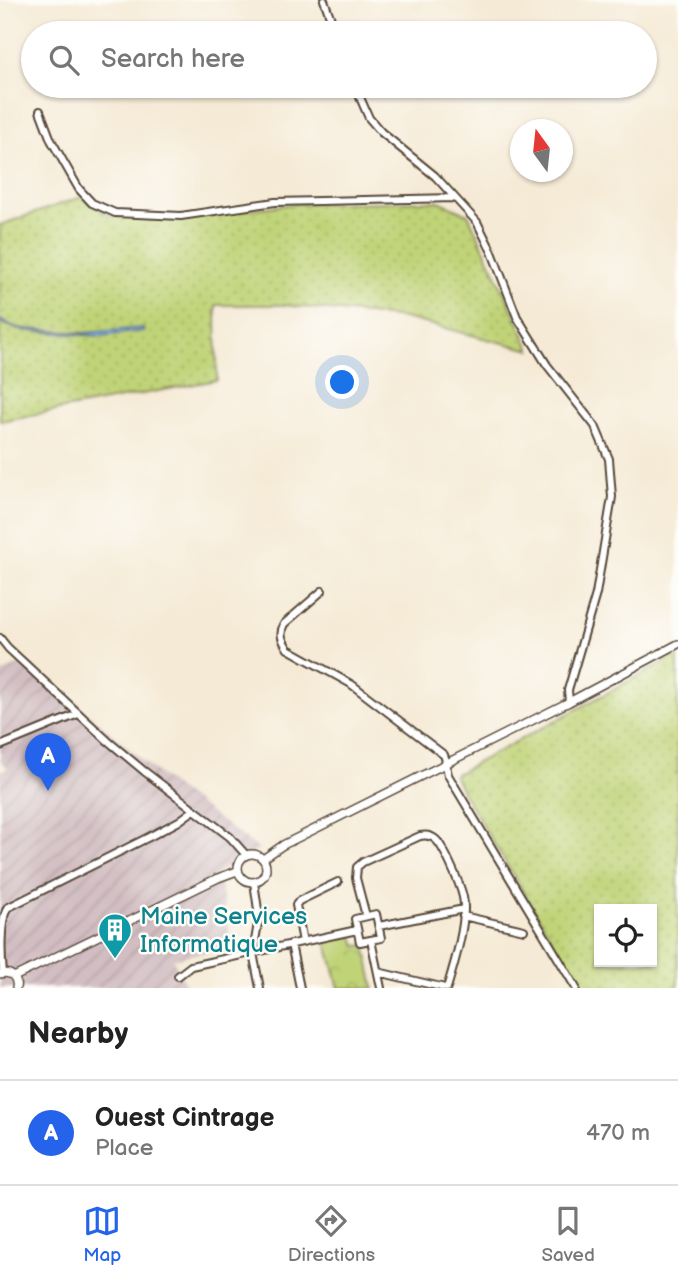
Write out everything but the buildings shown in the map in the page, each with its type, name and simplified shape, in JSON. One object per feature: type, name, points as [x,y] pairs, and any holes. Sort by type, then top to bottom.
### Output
[{"type":"street","points":[[324,0],[332,21]]},
{"type":"street","points":[[360,98],[369,118],[381,132],[435,176],[477,222],[492,252],[517,317],[547,365],[595,426],[609,459],[611,497],[608,524],[596,594],[568,690],[569,702]]},
{"type":"street","points":[[40,111],[51,140],[79,189],[92,203],[116,212],[181,216],[275,202],[455,198]]},
{"type":"street","points":[[323,591],[284,624],[281,631],[282,641],[288,649],[351,684],[444,755],[448,775],[576,988]]},
{"type":"street","points":[[0,638],[8,649],[78,714],[144,771],[230,837],[246,855]]},
{"type":"street","points":[[263,859],[283,845],[678,645]]},
{"type":"street","points":[[0,746],[78,714]]},
{"type":"street","points":[[16,988],[14,977],[9,973],[1,973],[7,908],[149,837],[194,810]]},
{"type":"street","points":[[366,916],[356,878],[357,867],[374,856],[420,836],[429,834],[438,840],[458,879],[464,898],[462,929],[446,988],[378,972]]},
{"type":"street","points":[[255,854],[263,859],[263,877],[254,882],[246,881],[239,875],[238,863],[242,857],[255,854]]},
{"type":"street","points":[[14,977],[237,871]]},
{"type":"street","points":[[254,882],[259,918],[253,953],[260,988]]},
{"type":"street","points":[[303,942],[296,905],[338,882]]},
{"type":"street","points":[[379,926],[464,912],[524,930]]},
{"type":"street","points":[[376,914],[379,926],[381,938],[359,942],[355,919],[376,914]]},
{"type":"street","points":[[178,976],[191,965],[357,930]]},
{"type":"street","points":[[372,940],[381,988]]},
{"type":"street","points":[[291,944],[300,988]]},
{"type":"shaded area","points":[[26,661],[167,781],[259,849],[218,873],[232,946],[173,959],[187,988],[0,988],[0,771],[8,768],[0,761],[0,674]]},
{"type":"green space","points":[[81,197],[110,216],[179,218],[293,204],[439,201],[468,214],[531,350],[404,318],[283,305],[216,305],[217,380],[0,421],[0,225]]},
{"type":"green space","points":[[678,655],[678,988],[582,988],[454,775]]},
{"type":"green space","points":[[353,936],[356,946],[365,945],[374,988],[339,988],[326,940]]},
{"type":"water","points":[[0,320],[17,328],[83,333],[143,328],[144,331],[101,336],[18,330]]},
{"type":"place","name":"Ouest Cintrage","points":[[48,791]]},
{"type":"place","name":"Maine Services Informatique","points":[[115,960]]}]
